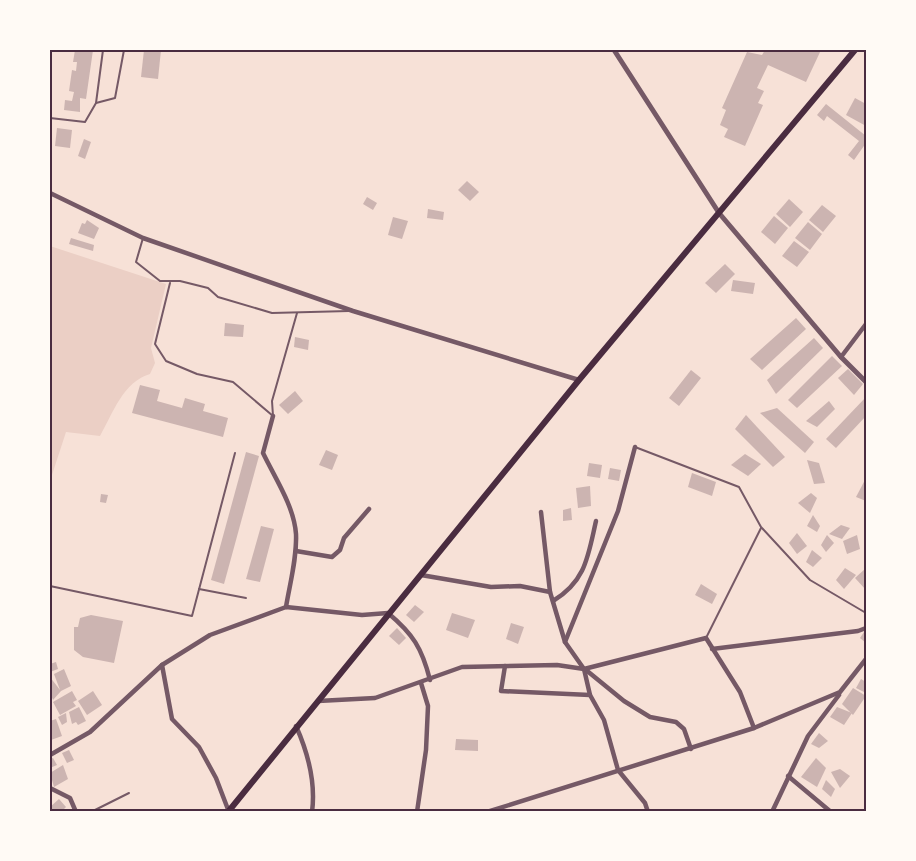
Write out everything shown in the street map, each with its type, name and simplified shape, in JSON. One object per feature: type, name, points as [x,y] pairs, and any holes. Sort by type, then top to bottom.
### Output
[{"type":"main road","points":[[228,811],[579,380],[855,50]]},
{"type":"street","points":[[614,50],[719,213],[841,357],[867,382]]},
{"type":"street","points":[[50,194],[143,238],[353,311],[579,380]]},
{"type":"street","points":[[841,357],[867,324]]},
{"type":"street","points":[[273,416],[263,453],[291,512],[296,551],[286,607]]},
{"type":"street","points":[[565,642],[618,511],[635,447]]},
{"type":"street","points":[[296,551],[332,557],[340,550],[344,538],[369,509]]},
{"type":"street","points":[[542,512],[550,592],[565,642],[584,669],[624,701],[650,717],[676,722],[684,729],[691,749]]},
{"type":"street","points":[[553,601],[571,590],[586,564],[596,521]]},
{"type":"street","points":[[421,575],[491,587],[520,586],[550,592]]},
{"type":"street","points":[[50,755],[90,732],[162,665],[210,635],[286,607],[362,615],[388,613],[412,633],[426,661],[430,680]]},
{"type":"street","points":[[712,649],[867,628]]},
{"type":"street","points":[[315,702],[375,698],[462,667],[557,665],[584,669],[706,638],[740,692],[753,728]]},
{"type":"street","points":[[772,812],[808,736],[867,659]]},
{"type":"street","points":[[162,665],[172,719],[199,747],[228,811]]},
{"type":"street","points":[[504,666],[501,692],[590,695]]},
{"type":"street","points":[[584,669],[590,695],[604,720],[618,770],[645,803],[648,812]]},
{"type":"street","points":[[417,812],[426,750],[428,706],[421,683]]},
{"type":"street","points":[[487,812],[753,728],[840,692]]},
{"type":"street","points":[[296,726],[306,749],[314,794],[312,812]]},
{"type":"street","points":[[788,776],[831,812]]},
{"type":"street","points":[[50,788],[70,798],[76,812]]},
{"type":"lane","points":[[50,118],[85,122],[96,103],[103,50]]},
{"type":"lane","points":[[96,103],[115,98],[124,50]]},
{"type":"lane","points":[[143,238],[136,262],[159,281],[170,283],[180,281],[208,288],[218,297],[272,313],[353,311]]},
{"type":"lane","points":[[170,283],[155,344],[166,361],[197,374],[233,382],[273,416]]},
{"type":"lane","points":[[273,416],[272,401],[297,313]]},
{"type":"lane","points":[[635,447],[739,487],[761,527],[810,580],[867,613]]},
{"type":"lane","points":[[50,586],[192,616],[235,453]]},
{"type":"lane","points":[[706,638],[761,527]]},
{"type":"lane","points":[[199,589],[246,598]]},
{"type":"lane","points":[[91,812],[129,793]]},
{"type":"shaded area","points":[[50,246],[166,284],[151,348],[155,363],[150,374],[141,378],[126,391],[114,408],[100,436],[66,432],[50,481]]},
{"type":"building","points":[[75,50],[93,50],[86,99],[80,98],[80,112],[64,110],[65,100],[72,101],[74,92],[69,91],[72,70],[76,71],[77,62],[73,62]]},
{"type":"building","points":[[144,50],[161,50],[158,79],[141,77]]},
{"type":"building","points":[[765,50],[821,50],[806,82],[768,65],[757,88],[764,91],[758,103],[763,105],[745,146],[724,137],[728,129],[720,125],[726,110],[722,108],[747,52],[762,55]]},
{"type":"building","points":[[855,98],[866,104],[866,126],[846,115]]},
{"type":"building","points":[[826,104],[866,136],[866,143],[854,160],[848,155],[859,141],[827,116],[824,121],[817,115]]},
{"type":"building","points":[[57,128],[72,130],[70,148],[55,146]]},
{"type":"building","points":[[84,139],[91,142],[85,159],[78,156]]},
{"type":"building","points":[[467,181],[479,192],[470,201],[458,190]]},
{"type":"building","points":[[367,197],[377,203],[373,210],[363,204]]},
{"type":"building","points":[[789,199],[803,212],[790,227],[776,214]]},
{"type":"building","points":[[822,205],[836,216],[823,232],[809,220]]},
{"type":"building","points":[[428,209],[444,212],[443,220],[427,218]]},
{"type":"building","points":[[774,216],[788,228],[775,244],[761,232]]},
{"type":"building","points":[[393,217],[408,221],[402,239],[388,235]]},
{"type":"building","points":[[87,220],[99,228],[94,239],[78,233],[82,223],[85,224]]},
{"type":"building","points":[[808,222],[822,234],[810,250],[795,238]]},
{"type":"building","points":[[71,238],[94,245],[93,251],[69,244]]},
{"type":"building","points":[[794,241],[809,252],[797,267],[782,256]]},
{"type":"building","points":[[725,264],[735,274],[716,293],[705,283]]},
{"type":"building","points":[[733,280],[755,283],[753,294],[731,291]]},
{"type":"building","points":[[796,318],[806,329],[762,370],[750,359]]},
{"type":"building","points":[[225,323],[244,325],[243,337],[224,336]]},
{"type":"building","points":[[295,337],[309,340],[308,350],[294,347]]},
{"type":"building","points":[[814,338],[823,348],[776,394],[767,380]]},
{"type":"building","points":[[832,356],[842,366],[797,408],[788,400]]},
{"type":"building","points":[[848,369],[863,384],[854,395],[838,378]]},
{"type":"building","points":[[691,370],[701,378],[679,406],[669,398]]},
{"type":"building","points":[[140,385],[160,390],[157,401],[182,408],[185,398],[205,404],[203,411],[228,418],[223,437],[132,413]]},
{"type":"building","points":[[295,391],[303,401],[288,414],[279,405]]},
{"type":"building","points":[[866,397],[866,416],[836,448],[826,439]]},
{"type":"building","points":[[829,401],[835,409],[817,427],[806,421]]},
{"type":"building","points":[[777,408],[814,442],[805,453],[760,413]]},
{"type":"building","points":[[746,415],[785,457],[773,467],[735,429]]},
{"type":"building","points":[[326,450],[338,455],[332,470],[319,465]]},
{"type":"building","points":[[246,452],[259,456],[224,584],[211,580]]},
{"type":"building","points":[[745,454],[761,464],[748,476],[731,465]]},
{"type":"building","points":[[807,460],[819,463],[825,483],[814,484]]},
{"type":"building","points":[[589,463],[602,465],[600,478],[587,476]]},
{"type":"building","points":[[610,468],[621,470],[619,481],[608,479]]},
{"type":"building","points":[[692,473],[716,482],[712,496],[688,487]]},
{"type":"building","points":[[866,478],[866,501],[856,497]]},
{"type":"building","points":[[590,486],[591,506],[578,508],[576,488]]},
{"type":"building","points":[[811,493],[817,498],[810,513],[798,503]]},
{"type":"building","points":[[101,494],[108,495],[106,503],[100,502]]},
{"type":"building","points":[[571,508],[572,520],[563,521],[563,510]]},
{"type":"building","points":[[813,515],[820,526],[817,532],[807,526]]},
{"type":"building","points":[[841,525],[850,528],[842,539],[829,534]]},
{"type":"building","points":[[261,526],[274,529],[260,582],[246,579]]},
{"type":"building","points":[[797,533],[807,546],[797,554],[789,543]]},
{"type":"building","points":[[827,535],[834,543],[826,552],[821,545]]},
{"type":"building","points":[[857,535],[860,549],[847,554],[843,541]]},
{"type":"building","points":[[812,550],[822,558],[813,567],[806,562]]},
{"type":"building","points":[[845,568],[856,575],[844,589],[836,580]]},
{"type":"building","points":[[866,568],[866,590],[855,578]]},
{"type":"building","points":[[701,584],[717,594],[712,604],[695,595]]},
{"type":"building","points":[[415,605],[424,612],[414,622],[406,615]]},
{"type":"building","points":[[452,613],[475,620],[468,638],[446,630]]},
{"type":"building","points":[[91,615],[123,621],[114,663],[83,657],[74,650],[74,627],[78,627],[80,618]]},
{"type":"building","points":[[511,623],[524,627],[518,644],[506,639]]},
{"type":"building","points":[[397,628],[406,638],[399,645],[389,636]]},
{"type":"building","points":[[866,629],[866,643],[860,638]]},
{"type":"building","points":[[56,662],[58,669],[50,672],[50,664]]},
{"type":"building","points":[[64,669],[71,686],[61,691],[53,700],[50,693],[50,677],[60,690],[54,674]]},
{"type":"building","points":[[861,679],[866,682],[866,693],[856,688]]},
{"type":"building","points":[[853,688],[866,696],[853,715],[842,704]]},
{"type":"building","points":[[72,691],[77,700],[73,702],[76,706],[60,715],[53,702]]},
{"type":"building","points":[[93,691],[102,705],[87,715],[78,701]]},
{"type":"building","points":[[79,707],[86,721],[78,725],[76,722],[72,724],[69,712]]},
{"type":"building","points":[[837,707],[852,713],[844,725],[830,717]]},
{"type":"building","points":[[66,713],[67,722],[62,725],[58,717]]},
{"type":"building","points":[[56,719],[62,736],[51,740],[50,721]]},
{"type":"building","points":[[819,733],[828,741],[819,748],[811,744]]},
{"type":"building","points":[[456,739],[478,740],[478,751],[455,750]]},
{"type":"building","points":[[69,750],[74,760],[67,763],[62,753]]},
{"type":"building","points":[[53,758],[57,765],[50,768],[50,759]]},
{"type":"building","points":[[816,758],[826,768],[817,787],[801,777]]},
{"type":"building","points":[[63,765],[68,779],[54,787],[50,773]]},
{"type":"building","points":[[840,769],[850,776],[840,788],[831,772]]},
{"type":"building","points":[[826,780],[835,789],[831,797],[822,789]]},
{"type":"building","points":[[59,799],[66,807],[61,812],[50,812],[50,807]]}]
